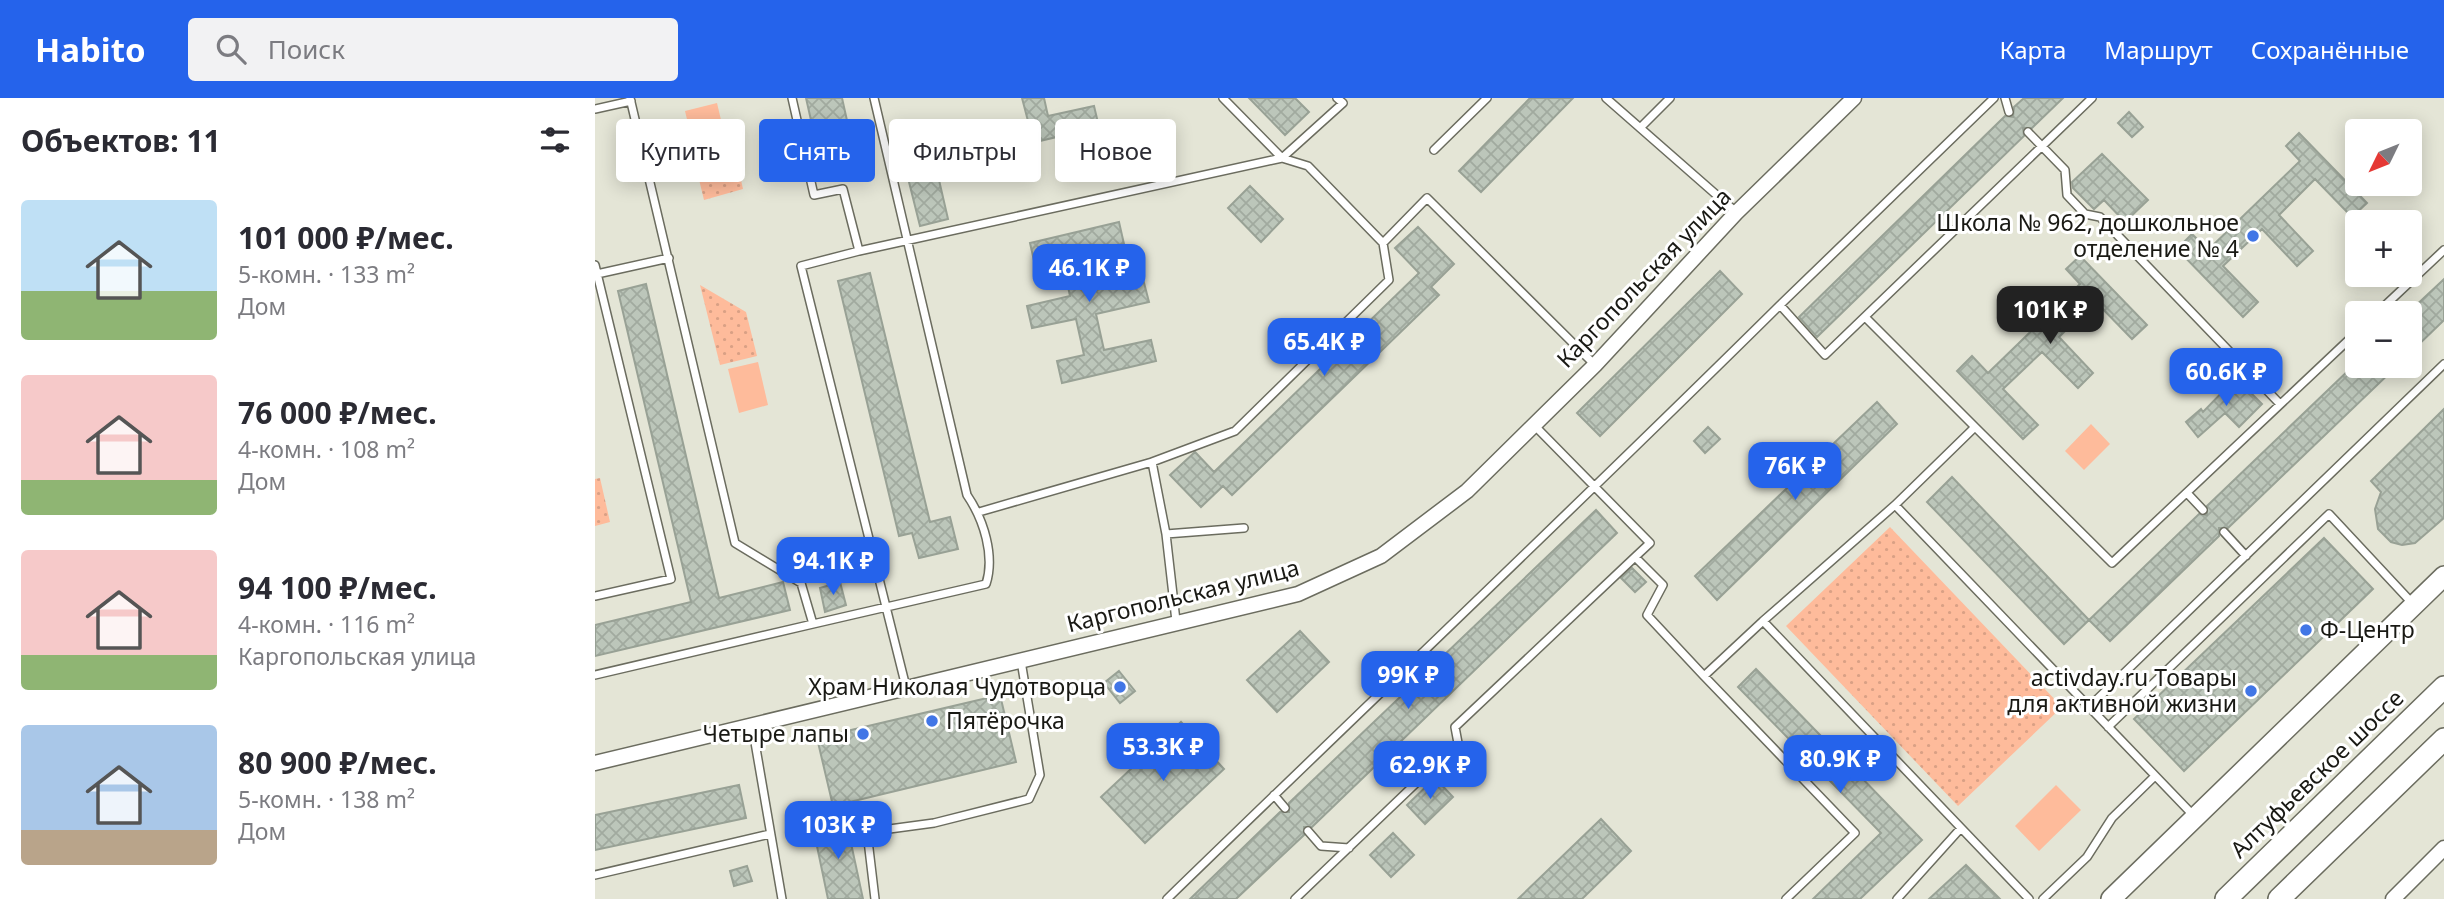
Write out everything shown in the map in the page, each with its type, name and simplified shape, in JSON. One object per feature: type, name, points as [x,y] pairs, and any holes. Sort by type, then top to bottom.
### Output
[{"type":"main road","points":[[2111,899],[2444,576]]},
{"type":"main road","name":"Алтуфьевское шоссе","points":[[2226,899],[2444,687]]},
{"type":"main road","points":[[2279,899],[2444,739]]},
{"type":"street","name":"Каргопольская улица","points":[[595,763],[1176,621],[1298,594],[1381,556],[1467,491],[1595,365],[1736,213],[1854,98]]},
{"type":"street","points":[[2393,899],[2444,848]]},
{"type":"lane","points":[[792,98],[814,195],[843,188],[859,251]]},
{"type":"lane","points":[[595,675],[986,584],[992,566],[979,512],[967,495],[874,98]]},
{"type":"lane","points":[[979,512],[1152,462],[1235,431],[1389,280],[1383,243],[1308,166],[1282,158],[1223,98]]},
{"type":"lane","points":[[906,687],[801,266],[1282,158],[1343,103],[1337,98]]},
{"type":"lane","points":[[1434,149],[1487,98]]},
{"type":"lane","points":[[1606,98],[1736,213]]},
{"type":"lane","points":[[1640,128],[1670,98]]},
{"type":"lane","points":[[1167,899],[1477,597],[1597,488],[1780,305],[1994,98]]},
{"type":"lane","points":[[2005,98],[2009,112]]},
{"type":"lane","points":[[1780,305],[1825,355],[2092,98]]},
{"type":"lane","points":[[595,109],[630,100],[735,543],[801,583],[813,624]]},
{"type":"lane","points":[[2028,132],[2065,170],[2067,195],[2085,214],[2100,218],[2280,404]]},
{"type":"lane","points":[[1383,243],[1427,198],[1595,365]]},
{"type":"lane","points":[[2390,301],[2443,254]]},
{"type":"lane","points":[[595,596],[671,579],[596,269],[669,258]]},
{"type":"lane","points":[[1865,317],[2112,563],[2345,343]]},
{"type":"lane","points":[[2089,707],[2444,364]]},
{"type":"lane","points":[[1295,899],[1458,743],[1455,727],[1650,543],[1533,424]]},
{"type":"lane","points":[[1704,676],[1895,505],[1975,427]]},
{"type":"lane","points":[[1152,462],[1166,534],[1176,621]]},
{"type":"lane","points":[[2187,493],[2203,510]]},
{"type":"lane","points":[[1895,505],[2196,818]]},
{"type":"lane","points":[[2108,727],[2329,514],[2414,606]]},
{"type":"lane","points":[[1166,534],[1244,528]]},
{"type":"lane","points":[[2224,532],[2246,556]]},
{"type":"lane","points":[[1635,557],[1663,585],[1647,615],[1855,833],[1786,899]]},
{"type":"lane","points":[[1763,621],[2029,899]]},
{"type":"lane","points":[[875,899],[867,832],[934,822],[1029,799],[1040,775],[1021,660]]},
{"type":"lane","points":[[751,725],[782,899]]},
{"type":"lane","points":[[2043,899],[2087,857],[2112,818],[2155,776]]},
{"type":"lane","points":[[1274,795],[1285,808]]},
{"type":"lane","points":[[1897,899],[1961,828]]},
{"type":"lane","points":[[1308,831],[1321,846],[1349,848]]},
{"type":"lane","points":[[595,875],[770,834]]},
{"type":"shaded area","points":[[717,103],[721,119],[687,119],[685,111]]},
{"type":"shaded area","points":[[700,182],[741,182],[743,189],[704,200]]},
{"type":"shaded area","points":[[700,285],[746,312],[757,356],[720,365]]},
{"type":"shaded area","points":[[758,362],[768,405],[739,413],[728,369]]},
{"type":"shaded area","points":[[2091,424],[2110,444],[2084,470],[2065,451]]},
{"type":"shaded area","points":[[600,478],[610,522],[595,526],[595,479]]},
{"type":"shaded area","points":[[1890,527],[2062,707],[1958,806],[1786,626]]},
{"type":"shaded area","points":[[2056,785],[2081,810],[2039,851],[2015,826]]},
{"type":"building","points":[[806,98],[842,98],[847,119],[811,119]]},
{"type":"building","points":[[1022,98],[1044,98],[1048,116],[1094,106],[1097,119],[1055,119],[1055,137],[1041,141],[1041,119],[1027,119]]},
{"type":"building","points":[[1249,98],[1295,98],[1309,112],[1285,135]]},
{"type":"building","points":[[1530,98],[1573,98],[1481,192],[1459,171]]},
{"type":"building","points":[[2024,98],[2063,98],[2032,128],[2023,128],[2024,136],[1817,337],[1799,317],[2005,116],[2013,117],[2014,107]]},
{"type":"building","points":[[2129,112],[2143,127],[2132,137],[2118,123]]},
{"type":"building","points":[[2299,133],[2345,180],[2345,196],[2360,196],[2367,203],[2360,210],[2345,210],[2315,179],[2279,215],[2313,251],[2297,266],[2262,229],[2223,266],[2258,302],[2243,317],[2177,249],[2192,234],[2208,250],[2300,161],[2286,146]]},
{"type":"building","points":[[2102,154],[2148,200],[2125,222],[2104,200],[2094,209],[2073,188],[2072,182]]},
{"type":"building","points":[[909,182],[939,182],[948,219],[920,226]]},
{"type":"building","points":[[1250,186],[1283,219],[1261,242],[1228,208]]},
{"type":"building","points":[[1119,222],[1124,244],[1082,254],[1091,291],[1143,279],[1149,302],[1096,314],[1104,350],[1151,340],[1156,361],[1062,383],[1057,361],[1084,355],[1076,319],[1032,328],[1027,306],[1070,296],[1062,258],[1035,265],[1030,243]]},
{"type":"building","points":[[1418,227],[1454,264],[1431,287],[1439,295],[1232,495],[1223,486],[1201,507],[1170,475],[1195,452],[1214,472],[1419,273],[1395,248]]},
{"type":"building","points":[[2080,256],[2147,325],[2132,339],[2095,301],[2059,337],[2093,373],[2078,388],[2042,352],[2003,389],[2038,425],[2023,439],[1957,371],[1972,356],[1988,373],[2080,284],[2066,269]]},
{"type":"building","points":[[1720,271],[1742,294],[1600,436],[1577,413]]},
{"type":"building","points":[[870,273],[930,522],[950,517],[958,549],[919,558],[912,533],[899,536],[838,281]]},
{"type":"building","points":[[2444,279],[2444,320],[2422,341],[2422,301]]},
{"type":"building","points":[[646,284],[719,598],[783,582],[790,610],[595,656],[595,625],[691,602],[618,291]]},
{"type":"building","points":[[2345,374],[2345,378],[2384,378],[2228,528],[2219,528],[2219,536],[2110,641],[2089,620],[2199,514],[2207,515],[2207,506]]},
{"type":"building","points":[[2236,378],[2262,404],[2239,427],[2225,413],[2198,437],[2186,422],[2201,409],[2203,412]]},
{"type":"building","points":[[1877,402],[1897,424],[1717,600],[1695,576]]},
{"type":"building","points":[[2444,409],[2444,518],[2415,543],[2402,545],[2391,542],[2378,529],[2375,509],[2381,492],[2371,481]]},
{"type":"building","points":[[1708,427],[1720,439],[1705,453],[1694,441]]},
{"type":"building","points":[[1952,477],[2089,620],[2064,644],[1927,502]]},
{"type":"building","points":[[1596,510],[1617,533],[1312,827],[1304,827],[1304,835],[1236,899],[1190,899],[1280,812],[1289,812],[1289,803]]},
{"type":"building","points":[[2324,538],[2373,589],[2184,771],[2134,719]]},
{"type":"building","points":[[1632,568],[1646,582],[1635,592],[1621,578]]},
{"type":"building","points":[[840,582],[846,605],[825,612],[820,588]]},
{"type":"building","points":[[1300,631],[1329,662],[1277,712],[1247,680]]},
{"type":"building","points":[[1756,669],[1922,840],[1860,899],[1813,899],[1881,833],[1738,687]]},
{"type":"building","name":"Храм Николая Чудотворца","points":[[1119,671],[1135,691],[1120,703],[1104,683]]},
{"type":"building","points":[[1000,695],[1016,762],[833,806],[817,738]]},
{"type":"building","points":[[1181,722],[1224,769],[1145,843],[1101,797]]},
{"type":"building","points":[[1435,778],[1453,797],[1425,824],[1407,805]]},
{"type":"building","points":[[739,785],[746,818],[595,850],[595,815]]},
{"type":"building","points":[[1601,819],[1631,851],[1582,899],[1518,899]]},
{"type":"building","points":[[846,820],[863,899],[828,899],[813,827]]},
{"type":"building","points":[[1393,833],[1414,855],[1391,877],[1370,855]]},
{"type":"building","points":[[1966,865],[2000,899],[1929,899]]},
{"type":"building","points":[[747,866],[752,881],[734,886],[730,871]]},
{"type":"place","name":"Школа № 962, дошкольное отделение № 4","points":[[2253,236]]},
{"type":"place","name":"Ф-Центр","points":[[2306,630]]},
{"type":"place","name":"Храм Николая Чудотворца","points":[[1120,687]]},
{"type":"place","name":"activday.ru Товары для активной жизни","points":[[2251,691]]},
{"type":"place","name":"Пятёрочка","points":[[932,721]]},
{"type":"place","name":"Четыре лапы","points":[[863,734]]}]
